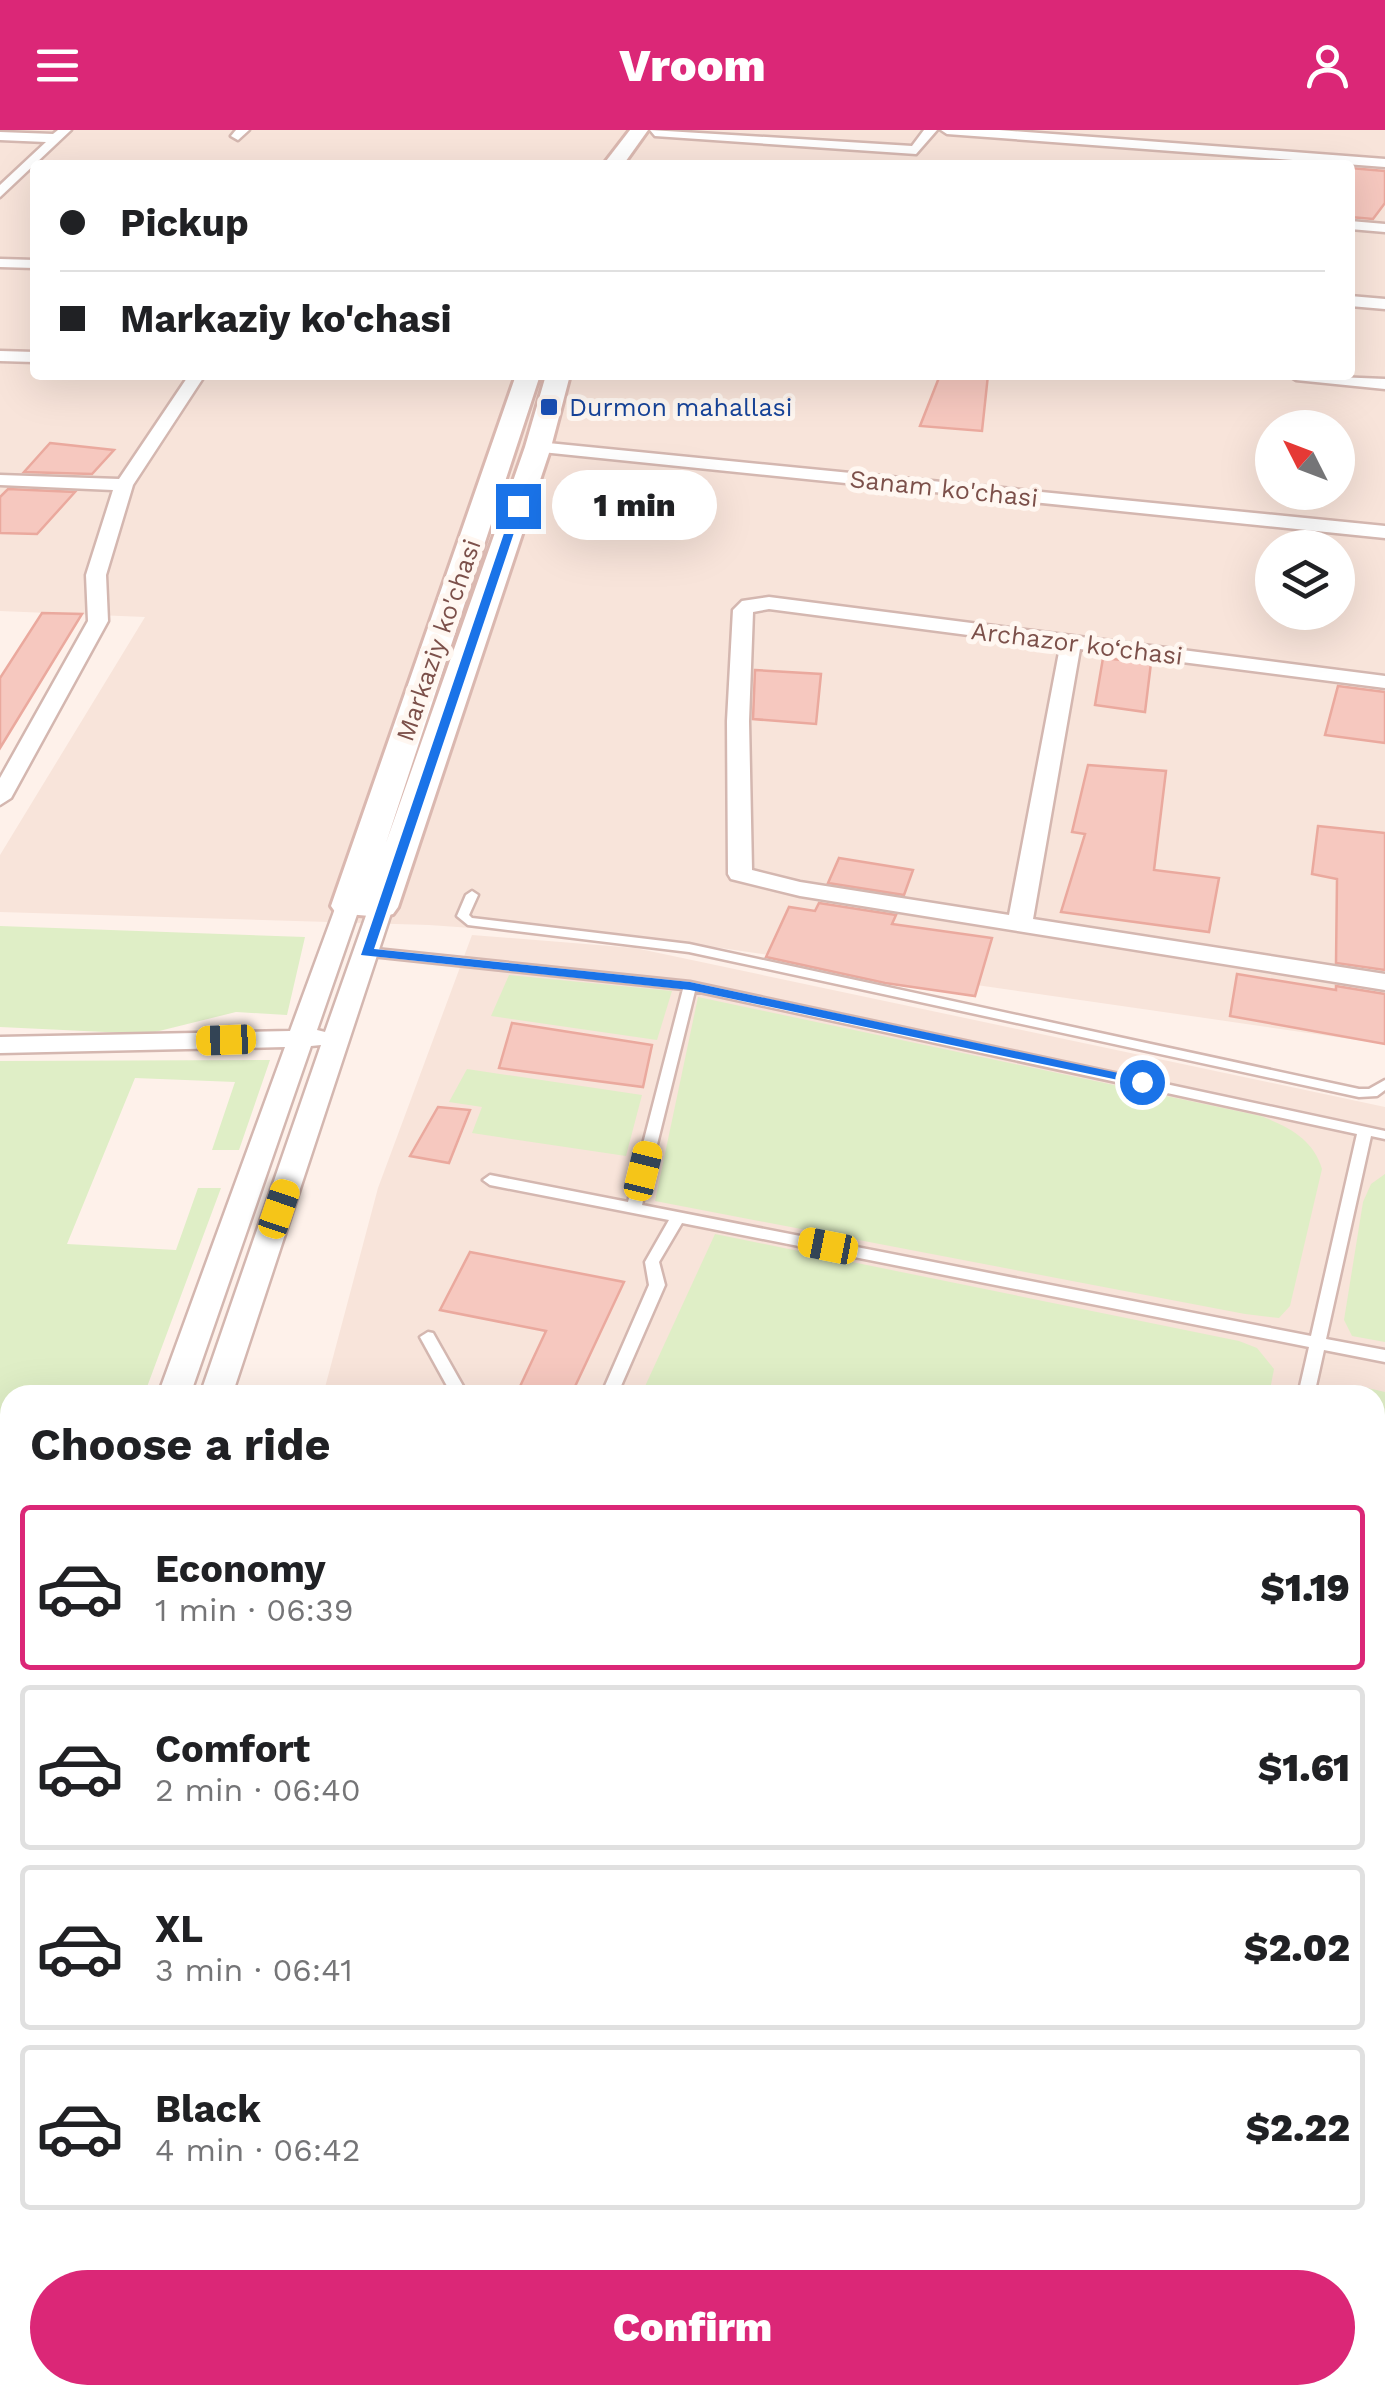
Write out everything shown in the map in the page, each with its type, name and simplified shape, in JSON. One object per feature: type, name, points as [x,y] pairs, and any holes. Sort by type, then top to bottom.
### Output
[{"type":"street","points":[[910,160],[931,130]]},
{"type":"street","points":[[947,130],[1333,160]]},
{"type":"street","points":[[618,160],[647,131],[916,150]]},
{"type":"street","points":[[634,160],[647,131]]},
{"type":"street","points":[[0,136],[60,134]]},
{"type":"street","points":[[33,160],[60,134]]},
{"type":"street","points":[[1355,162],[1385,164]]},
{"type":"street","points":[[0,192],[30,163]]},
{"type":"street","points":[[1355,225],[1385,228]]},
{"type":"street","points":[[0,262],[30,264]]},
{"type":"street","points":[[1355,301],[1385,304]]},
{"type":"street","points":[[0,356],[30,358]]},
{"type":"street","points":[[0,798],[98,621],[96,575],[124,485],[193,380]]},
{"type":"street","name":"Markaziy ko'chasi","points":[[365,907],[464,564],[526,380]]},
{"type":"street","name":"Markaziy ko'chasi","points":[[365,907],[498,566],[557,380]]},
{"type":"street","points":[[1345,380],[1385,384]]},
{"type":"street","name":"Sanam ko'chasi","points":[[503,445],[1385,532]]},
{"type":"street","points":[[0,480],[124,485]]},
{"type":"street","points":[[464,564],[498,566]]},
{"type":"street","name":"Archazor ko‘chasi","points":[[1020,924],[800,889],[740,874],[741,622],[749,605],[768,603],[1385,682]]},
{"type":"street","points":[[1071,643],[1020,924],[1385,982]]},
{"type":"street","points":[[219,1385],[366,952],[365,907]]},
{"type":"street","points":[[178,1385],[302,1038],[365,907]]},
{"type":"street","points":[[0,1045],[337,1038]]},
{"type":"lane","points":[[472,895],[464,916],[468,921],[689,948],[1359,1093],[1372,1093],[1385,1084]]},
{"type":"lane","points":[[366,952],[690,986],[1385,1135]]},
{"type":"lane","points":[[634,1208],[690,986]]},
{"type":"lane","points":[[1308,1385],[1365,1131]]},
{"type":"lane","points":[[490,1180],[1385,1356]]},
{"type":"lane","points":[[613,1385],[657,1285],[652,1262],[678,1217]]},
{"type":"lane","points":[[428,1337],[454,1385]]},
{"type":"shaded area","points":[[0,130],[1385,130],[1385,1044],[686,943],[429,925],[0,912],[0,855],[145,617],[0,611]]},
{"type":"shaded area","points":[[472,935],[635,948],[1385,1107],[1385,1385],[326,1385],[378,1188]]},
{"type":"green space","points":[[0,926],[305,937],[287,1015],[236,1012],[147,1034],[0,1027]]},
{"type":"green space","points":[[509,975],[672,991],[657,1040],[491,1016]]},
{"type":"green space","points":[[698,997],[1261,1116],[1281,1125],[1306,1142],[1322,1169],[1290,1306],[1279,1318],[1245,1314],[655,1201]]},
{"type":"green space","points":[[270,1060],[239,1150],[212,1150],[235,1082],[135,1078],[67,1244],[176,1250],[198,1188],[221,1188],[148,1385],[0,1385],[0,1061]]},
{"type":"green space","points":[[467,1069],[642,1095],[626,1156],[472,1133],[482,1107],[449,1102]]},
{"type":"green space","points":[[1385,1174],[1385,1342],[1352,1336],[1344,1320],[1363,1202],[1371,1184]]},
{"type":"green space","points":[[715,1234],[1239,1341],[1257,1348],[1274,1369],[1271,1385],[646,1385]]},
{"type":"building","points":[[1355,168],[1385,171],[1385,203],[1373,219],[1355,217]]},
{"type":"building","points":[[938,380],[987,380],[982,431],[920,426]]},
{"type":"building","points":[[50,443],[114,450],[92,474],[24,472]]},
{"type":"building","points":[[8,489],[75,492],[37,534],[0,533],[0,497]]},
{"type":"building","points":[[42,613],[82,614],[0,748],[0,678]]},
{"type":"building","points":[[1103,658],[1151,663],[1145,712],[1095,705]]},
{"type":"building","points":[[755,670],[821,674],[816,724],[753,719]]},
{"type":"building","points":[[1338,686],[1385,692],[1385,743],[1325,735]]},
{"type":"building","points":[[1088,765],[1166,771],[1154,870],[1219,878],[1209,932],[1061,912],[1085,834],[1072,832]]},
{"type":"building","points":[[1318,826],[1385,833],[1385,970],[1336,963],[1337,879],[1312,874]]},
{"type":"building","points":[[839,858],[913,870],[904,895],[828,883]]},
{"type":"building","points":[[819,903],[896,915],[892,924],[992,938],[975,996],[885,983],[766,957],[789,907],[815,911]]},
{"type":"building","points":[[1237,974],[1385,994],[1385,1044],[1230,1016]]},
{"type":"building","points":[[512,1023],[652,1045],[643,1087],[499,1068]]},
{"type":"building","points":[[438,1107],[470,1110],[449,1163],[410,1156]]},
{"type":"building","points":[[470,1252],[624,1282],[576,1385],[521,1385],[546,1331],[440,1310]]},
{"type":"place","name":"Durmon mahallasi","points":[[549,407]]},
{"type":"route","points":[[518,506],[366,952],[690,986],[1142,1082]]}]
